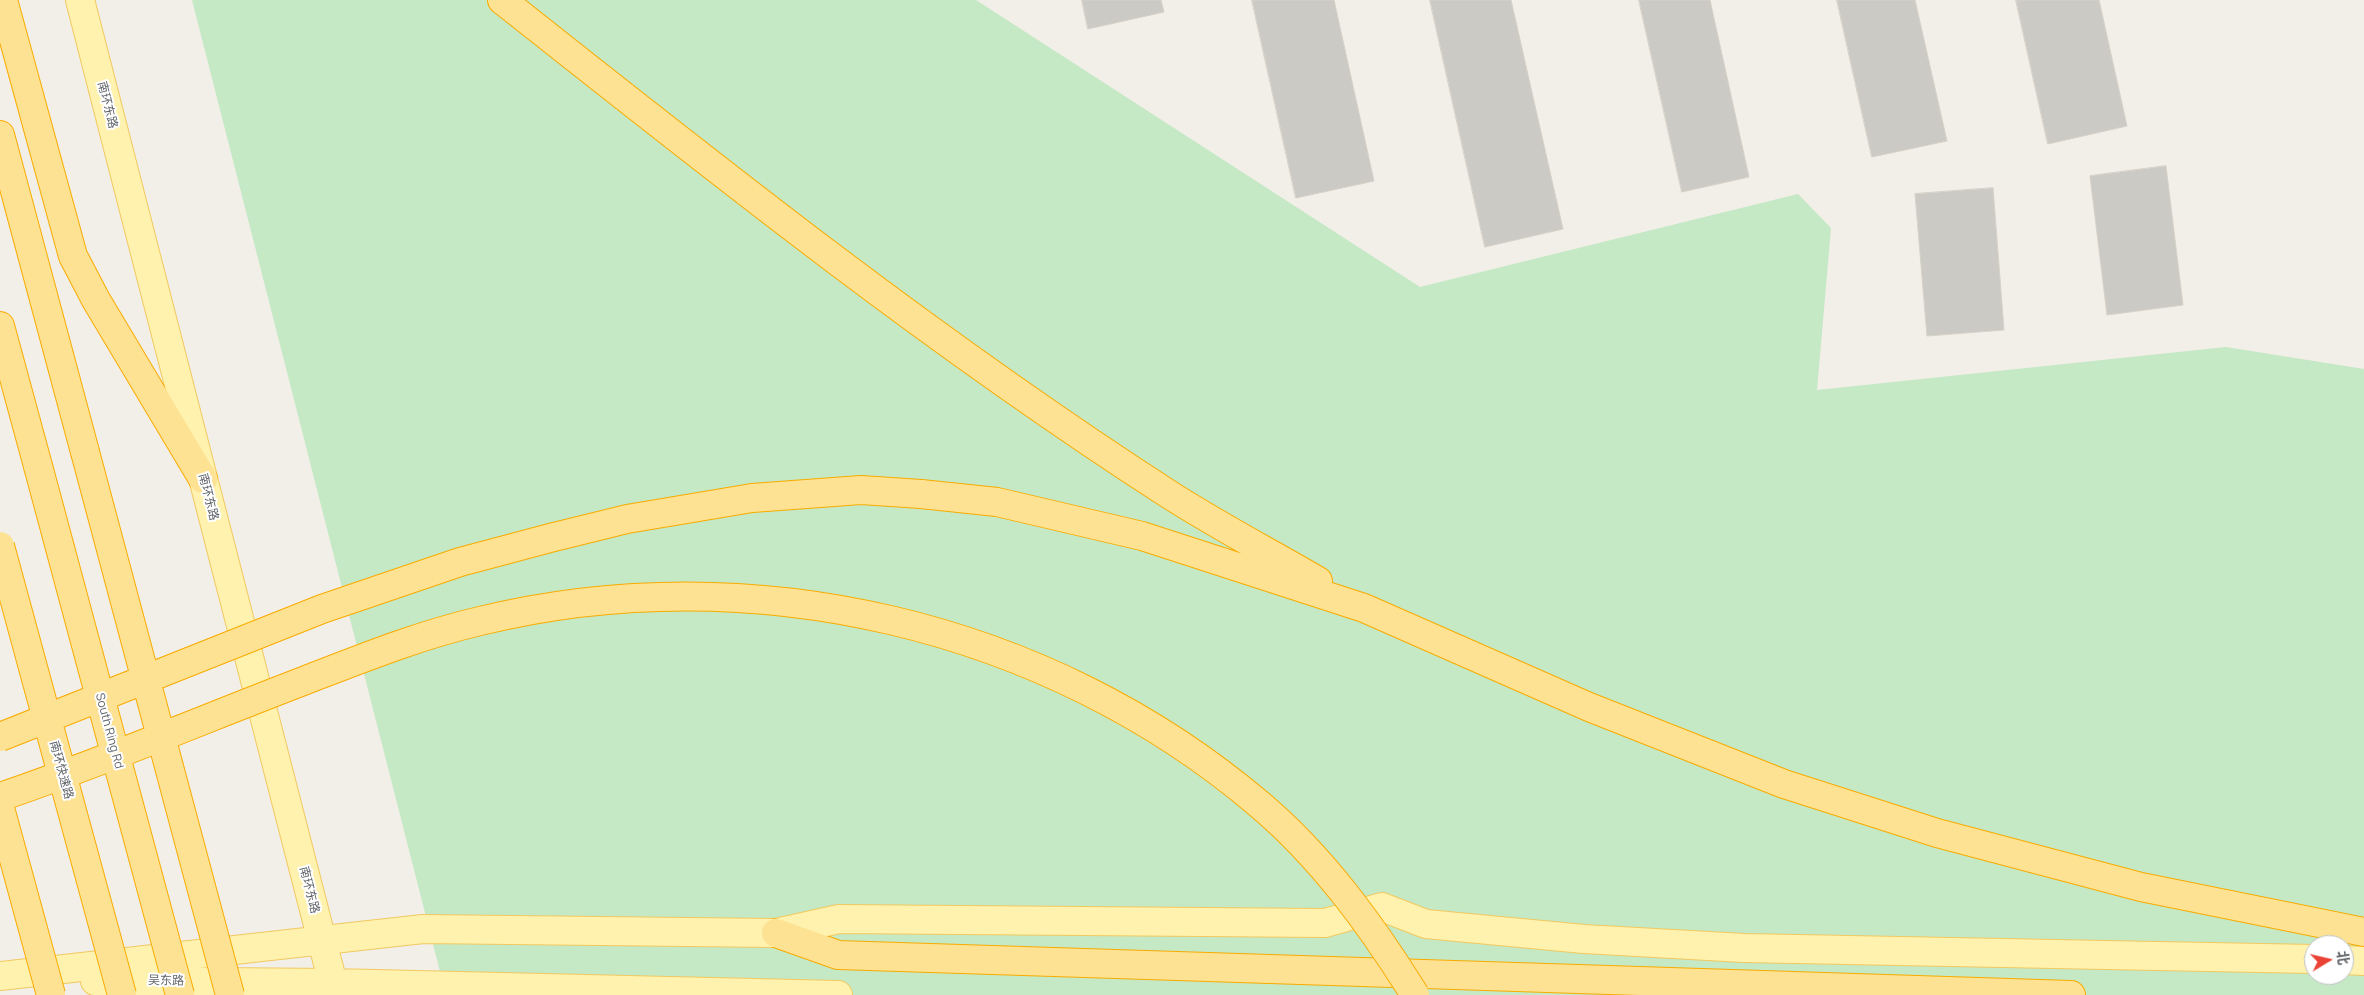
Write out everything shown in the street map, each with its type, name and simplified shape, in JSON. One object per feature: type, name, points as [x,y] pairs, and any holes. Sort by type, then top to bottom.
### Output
[{"type":"highway","points":[[3,0],[72,256],[96,300],[203,479]]},
{"type":"highway","points":[[502,0],[838,261],[1044,411],[1172,496],[1364,608]]},
{"type":"highway","points":[[0,135],[230,995]]},
{"type":"highway","name":"South Ring Rd","points":[[0,326],[180,995]]},
{"type":"highway","points":[[0,737],[322,609],[460,562],[627,519],[752,498],[861,490],[998,502],[1142,536],[1364,608],[1589,707],[1784,784],[1870,812],[1936,833],[2141,887],[2364,932]]},
{"type":"highway","name":"南环快速路","points":[[0,546],[122,995]]},
{"type":"highway","points":[[0,797],[386,649],[480,621],[566,604],[644,597],[722,596],[820,606],[916,626],[1009,656],[1098,696],[1182,747],[1261,806],[1298,842],[1366,922],[1415,995]]},
{"type":"highway","points":[[0,808],[51,995]]},
{"type":"highway","points":[[776,934],[838,955],[2071,995]]},
{"type":"main road","name":"南环东路","points":[[80,0],[334,989]]},
{"type":"main road","points":[[0,976],[423,928],[776,934],[839,919],[1325,923],[1382,907],[1426,924],[1584,939],[1734,948],[2304,959]]},
{"type":"main road","name":"吴东路","points":[[0,980],[205,988],[838,995]]},
{"type":"green space","points":[[192,0],[976,0],[1420,287],[1798,194],[1831,228],[1817,390],[2226,347],[2364,369],[2364,995],[446,995]]},
{"type":"building","points":[[1082,0],[1161,0],[1164,12],[1088,29]]},
{"type":"building","points":[[1252,0],[1334,0],[1374,181],[1296,198]]},
{"type":"building","points":[[1430,0],[1511,0],[1563,229],[1485,247]]},
{"type":"building","points":[[1639,0],[1710,0],[1749,177],[1682,192]]},
{"type":"building","points":[[1837,0],[1915,0],[1947,141],[1872,157]]},
{"type":"building","points":[[2016,0],[2099,0],[2127,126],[2048,144]]},
{"type":"building","points":[[2166,166],[2183,305],[2107,315],[2090,176]]},
{"type":"building","points":[[1993,188],[2004,330],[1927,336],[1915,194]]}]
